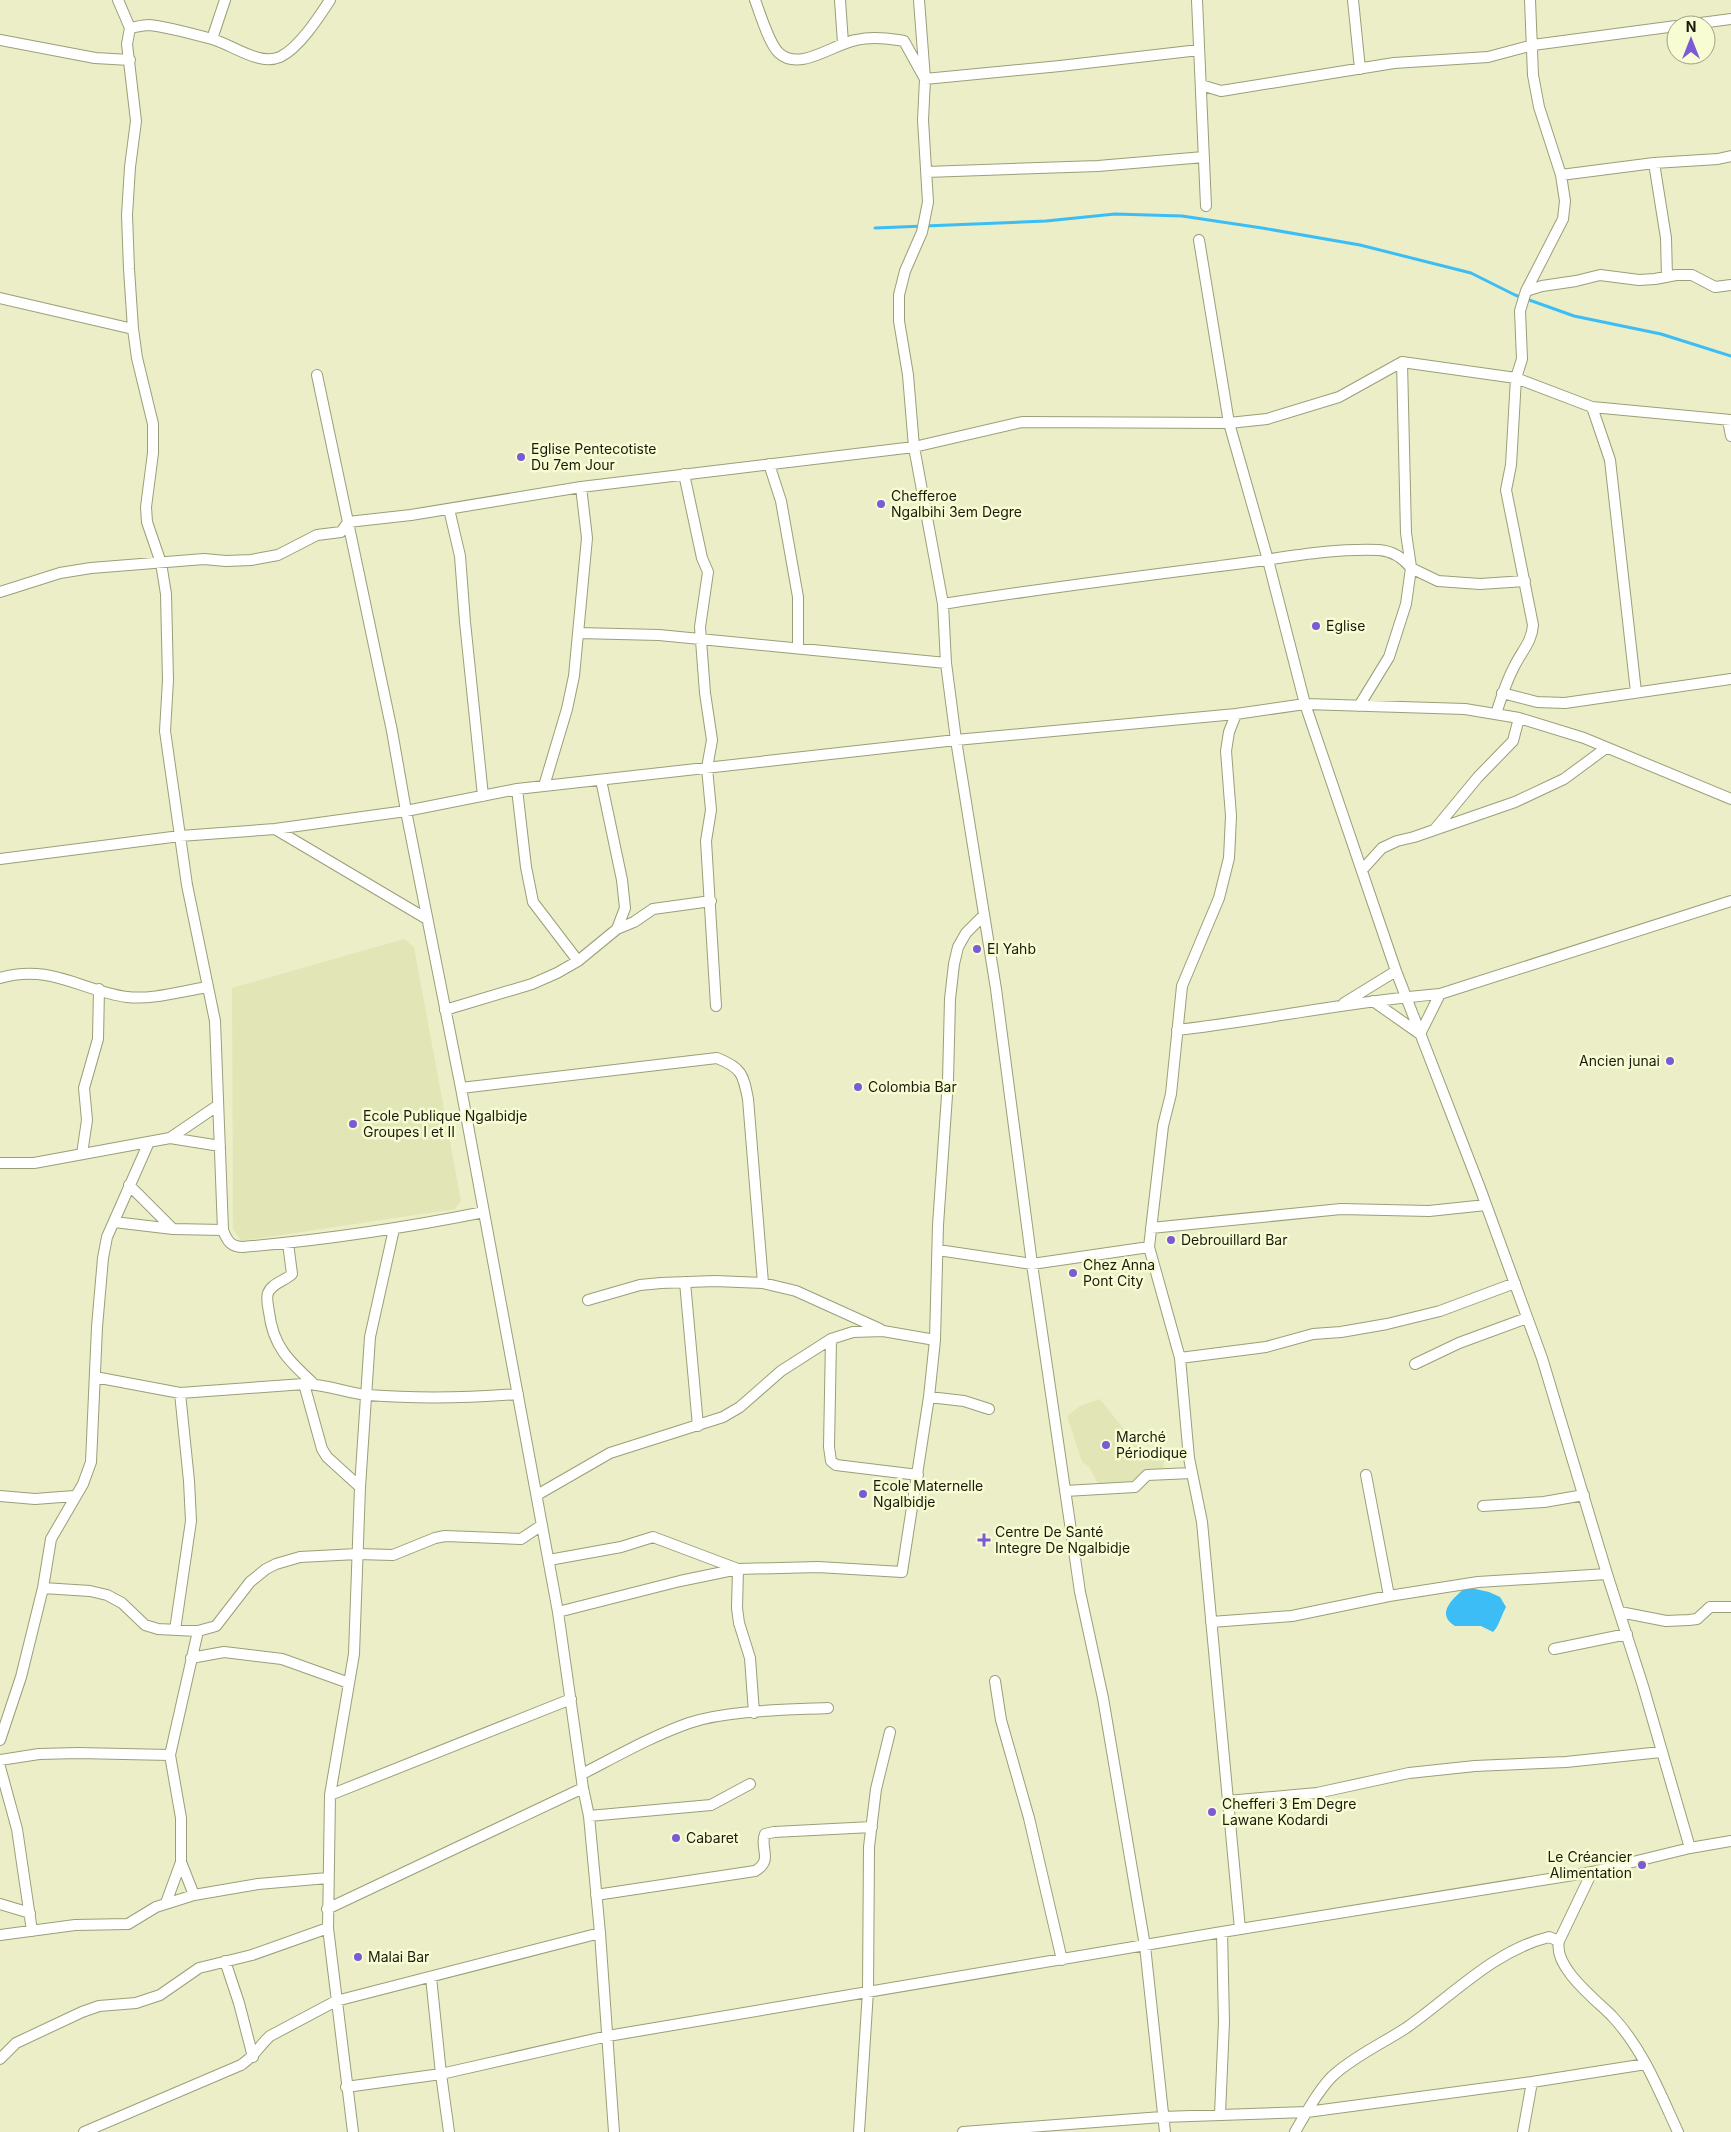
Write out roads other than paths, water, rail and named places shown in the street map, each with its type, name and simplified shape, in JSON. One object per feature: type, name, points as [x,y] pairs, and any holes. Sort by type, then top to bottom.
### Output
[{"type":"street","points":[[118,0],[130,28],[127,44],[136,121],[130,167],[127,215],[133,329],[137,358],[153,424],[153,452],[149,476],[147,522],[161,563],[166,594],[168,680],[164,731],[187,886],[216,1033],[217,1106],[223,1230],[230,1244],[236,1247],[288,1243],[394,1229],[484,1212]]},
{"type":"street","points":[[212,39],[225,0]]},
{"type":"street","points":[[130,28],[149,25],[212,39],[231,45],[258,58],[268,59],[281,56],[304,37],[330,0]]},
{"type":"street","points":[[755,0],[774,48],[780,55],[794,59],[804,59],[843,43],[867,38],[904,40],[925,79]]},
{"type":"street","points":[[840,0],[843,43]]},
{"type":"street","points":[[919,0],[925,79],[923,120],[928,202],[926,219],[905,271],[899,296],[899,321],[908,375],[914,447],[942,604],[946,663],[956,740],[996,989],[1032,1264],[1080,1592],[1103,1698],[1145,1946],[1164,2132]]},
{"type":"street","points":[[1197,0],[1206,206]]},
{"type":"street","points":[[1353,0],[1360,69]]},
{"type":"street","points":[[1496,714],[1502,692],[1514,666],[1532,637],[1533,625],[1506,490],[1511,465],[1516,378],[1522,359],[1520,311],[1526,291],[1563,219],[1566,201],[1561,176],[1539,107],[1533,75],[1530,0]]},
{"type":"street","points":[[1716,21],[1731,19]]},
{"type":"street","points":[[1201,86],[1222,91],[1394,63],[1488,57],[1533,45],[1666,27]]},
{"type":"street","points":[[0,40],[96,58],[130,60]]},
{"type":"street","points":[[925,79],[1199,50]]},
{"type":"street","points":[[1561,176],[1654,163],[1718,159],[1731,156]]},
{"type":"street","points":[[926,172],[1098,166],[1204,157]]},
{"type":"street","points":[[1654,163],[1666,238],[1667,277]]},
{"type":"street","points":[[1199,240],[1229,423],[1268,560],[1305,704],[1396,971],[1480,1188],[1542,1358],[1607,1574],[1644,1686],[1661,1752],[1690,1848]]},
{"type":"street","points":[[1526,291],[1548,285],[1576,282],[1600,275],[1639,280],[1676,275],[1692,275],[1715,287],[1731,286]]},
{"type":"street","points":[[0,298],[133,329]]},
{"type":"street","points":[[1359,706],[1389,657],[1406,604],[1411,568],[1406,533],[1402,362]]},
{"type":"street","points":[[0,592],[60,573],[91,568],[204,558],[251,560],[278,555],[317,535],[341,532],[348,522],[449,509],[581,487],[914,447],[1022,422],[1229,423],[1267,419],[1339,397],[1402,362],[1516,378],[1592,407],[1729,420],[1731,436]]},
{"type":"street","points":[[317,375],[392,731],[406,812],[461,1088],[558,1612],[583,1788],[589,1816],[600,1933],[614,2132]]},
{"type":"street","points":[[1592,407],[1610,460],[1636,692]]},
{"type":"street","points":[[769,464],[780,501],[798,597],[798,648]]},
{"type":"street","points":[[684,474],[702,558],[708,572],[700,639],[712,740],[707,768],[712,810],[706,841],[716,1006]]},
{"type":"street","points":[[544,786],[567,708],[574,676],[586,538],[581,487]]},
{"type":"street","points":[[449,509],[460,556],[483,796]]},
{"type":"street","points":[[942,604],[1043,588],[1268,560],[1315,552],[1381,550],[1403,558],[1411,568],[1438,581],[1480,584],[1525,581]]},
{"type":"street","points":[[578,632],[659,635],[946,663]]},
{"type":"street","points":[[1502,692],[1537,702],[1566,703],[1731,680]]},
{"type":"street","points":[[0,859],[180,836],[275,828],[406,812],[517,789],[956,740],[1236,714],[1305,704],[1465,709],[1519,718],[1584,738],[1731,799]]},
{"type":"street","points":[[1236,714],[1229,732],[1226,751],[1231,816],[1229,858],[1220,898],[1182,986],[1171,1094],[1163,1126],[1149,1247],[1180,1358],[1192,1473],[1202,1522],[1240,1929]]},
{"type":"street","points":[[1434,830],[1478,777],[1513,741],[1519,718]]},
{"type":"street","points":[[1362,870],[1382,848],[1397,841],[1515,802],[1564,779],[1606,748]]},
{"type":"street","points":[[601,780],[622,880],[624,908],[617,929]]},
{"type":"street","points":[[517,789],[526,867],[533,902],[578,961]]},
{"type":"street","points":[[275,828],[427,919]]},
{"type":"street","points":[[445,1010],[532,984],[557,973],[578,961],[617,929],[634,922],[654,909],[711,901]]},
{"type":"street","points":[[1177,1030],[1373,1001],[1440,994],[1731,901]]},
{"type":"street","points":[[624,908],[634,922]]},
{"type":"street","points":[[558,1612],[680,1581],[738,1569],[818,1567],[902,1572],[918,1475],[935,1340],[950,999],[954,964],[958,947],[966,934],[984,915]]},
{"type":"street","points":[[1338,1007],[1396,971]]},
{"type":"street","points":[[0,978],[34,974],[67,979],[130,997],[153,996],[208,987]]},
{"type":"street","points":[[82,1154],[86,1120],[84,1088],[98,1039],[99,989]]},
{"type":"street","points":[[1420,1034],[1440,994]]},
{"type":"street","points":[[1373,1001],[1420,1034]]},
{"type":"street","points":[[461,1088],[717,1058],[734,1065],[744,1080],[748,1099],[763,1283]]},
{"type":"street","points":[[170,1138],[217,1106]]},
{"type":"street","points":[[0,1163],[34,1163],[170,1138],[220,1146]]},
{"type":"street","points":[[0,1740],[21,1677],[43,1588],[51,1540],[74,1496],[83,1484],[91,1462],[102,1267],[107,1237],[149,1142]]},
{"type":"street","points":[[129,1185],[172,1229]]},
{"type":"street","points":[[1468,1206],[1480,1188]]},
{"type":"street","points":[[1151,1228],[1341,1210],[1429,1211],[1486,1205]]},
{"type":"street","points":[[114,1222],[172,1229],[223,1230]]},
{"type":"street","points":[[353,2132],[328,1928],[330,1795],[354,1654],[360,1487],[370,1337],[394,1229]]},
{"type":"street","points":[[288,1243],[292,1274],[268,1291],[270,1320],[279,1348],[309,1384],[322,1449],[326,1457],[360,1487]]},
{"type":"street","points":[[938,1250],[1032,1264],[1149,1247]]},
{"type":"street","points":[[588,1300],[640,1286],[685,1282],[763,1283],[796,1291],[883,1330],[935,1340]]},
{"type":"street","points":[[685,1282],[698,1426]]},
{"type":"street","points":[[1180,1358],[1266,1347],[1313,1334],[1341,1332],[1387,1324],[1440,1311],[1515,1283]]},
{"type":"street","points":[[1415,1364],[1460,1343],[1528,1318]]},
{"type":"street","points":[[537,1496],[610,1453],[723,1417],[740,1407],[780,1371],[831,1339],[853,1332],[883,1330]]},
{"type":"street","points":[[831,1339],[829,1447],[831,1461],[836,1465],[918,1475]]},
{"type":"street","points":[[96,1377],[180,1393],[309,1384],[366,1395],[458,1399],[518,1394]]},
{"type":"street","points":[[175,1630],[191,1521],[180,1393]]},
{"type":"street","points":[[929,1397],[964,1401],[989,1409]]},
{"type":"street","points":[[1065,1491],[1134,1487],[1147,1475],[1192,1473]]},
{"type":"street","points":[[1366,1475],[1389,1596]]},
{"type":"street","points":[[1483,1506],[1544,1502],[1584,1495]]},
{"type":"street","points":[[0,1496],[35,1498],[74,1496]]},
{"type":"street","points":[[43,1588],[90,1591],[107,1595],[122,1602],[135,1618],[145,1625],[175,1630],[198,1631],[216,1626],[250,1582],[266,1569],[300,1557],[357,1554],[393,1555],[434,1538],[445,1536],[521,1540],[542,1525]]},
{"type":"street","points":[[549,1560],[621,1547],[653,1537],[738,1569]]},
{"type":"street","points":[[738,1569],[737,1608],[750,1658],[754,1713]]},
{"type":"street","points":[[1211,1622],[1292,1616],[1389,1596],[1478,1582],[1607,1574]]},
{"type":"street","points":[[1620,1612],[1666,1620],[1689,1620],[1697,1619],[1710,1607],[1731,1607]]},
{"type":"street","points":[[166,1903],[181,1862],[181,1818],[170,1755],[198,1631]]},
{"type":"street","points":[[1554,1649],[1627,1634]]},
{"type":"street","points":[[191,1658],[224,1652],[282,1659],[349,1683]]},
{"type":"street","points":[[995,1681],[1001,1720],[1029,1818],[1062,1960]]},
{"type":"street","points":[[330,1795],[571,1699]]},
{"type":"street","points":[[582,1774],[649,1740],[689,1723],[726,1715],[828,1708]]},
{"type":"street","points":[[859,2132],[868,1991],[869,1848],[876,1789],[890,1732]]},
{"type":"street","points":[[1227,1801],[1317,1793],[1418,1772],[1475,1766],[1566,1762],[1661,1752]]},
{"type":"street","points":[[0,1760],[39,1754],[170,1755]]},
{"type":"street","points":[[0,1767],[17,1829],[32,1931]]},
{"type":"street","points":[[589,1816],[711,1805],[750,1784]]},
{"type":"street","points":[[327,1909],[583,1788]]},
{"type":"street","points":[[596,1895],[755,1871],[764,1862],[766,1854],[763,1837],[765,1834],[872,1827]]},
{"type":"street","points":[[346,2087],[441,2074],[608,2036],[868,1991],[1592,1872],[1690,1848],[1731,1841]]},
{"type":"street","points":[[181,1862],[194,1895]]},
{"type":"street","points":[[1592,1872],[1559,1941],[1558,1947],[1566,1969],[1630,2037],[1646,2064],[1678,2132]]},
{"type":"street","points":[[0,1935],[75,1925],[128,1924],[166,1903],[194,1895],[258,1884],[328,1878]]},
{"type":"street","points":[[0,1904],[30,1913]]},
{"type":"street","points":[[0,2059],[16,2043],[54,2024],[99,2006],[124,2006],[160,1995],[199,1968],[252,1955],[328,1928]]},
{"type":"street","points":[[1220,2114],[1224,2022],[1222,1932]]},
{"type":"street","points":[[84,2132],[104,2128],[241,2065],[253,2057],[270,2036],[336,2001],[600,1933]]},
{"type":"street","points":[[1295,2132],[1334,2074],[1406,2028],[1514,1950],[1549,1937],[1559,1941]]},
{"type":"street","points":[[225,1961],[240,2003],[253,2057]]},
{"type":"street","points":[[431,1977],[449,2132]]},
{"type":"street","points":[[963,2132],[1162,2117],[1308,2112],[1532,2082],[1646,2064]]},
{"type":"street","points":[[1523,2132],[1532,2082]]},
{"type":"water","points":[[1466,1587],[1489,1592],[1500,1597],[1506,1607],[1493,1632],[1481,1626],[1455,1626],[1446,1616],[1448,1605]]},
{"type":"waterway","points":[[875,228],[1046,221],[1115,214],[1182,216],[1360,245],[1471,273],[1515,295],[1574,316],[1661,334],[1731,356]]},
{"type":"place","name":"Eglise Pentecotiste Du 7em Jour","points":[[521,457]]},
{"type":"place","name":"Chefferoe Ngalbihi 3em Degre","points":[[881,504]]},
{"type":"place","name":"Eglise","points":[[1316,626]]},
{"type":"place","name":"El Yahb","points":[[977,949]]},
{"type":"place","name":"Ancien junai","points":[[1670,1061]]},
{"type":"place","name":"Colombia Bar","points":[[858,1087]]},
{"type":"place","name":"Ecole Publique Ngalbidje Groupes I et II","points":[[353,1124]]},
{"type":"place","name":"Debrouillard Bar","points":[[1171,1240]]},
{"type":"place","name":"Chez Anna Pont City","points":[[1073,1273]]},
{"type":"place","name":"Marché Périodique","points":[[1106,1445]]},
{"type":"place","name":"Ecole Maternelle Ngalbidje","points":[[863,1494]]},
{"type":"place","name":"Centre De Santé Integre De Ngalbidje","points":[[984,1540]]},
{"type":"place","name":"Chefferi 3 Em Degre Lawane Kodardi","points":[[1212,1812]]},
{"type":"place","name":"Cabaret","points":[[676,1838]]},
{"type":"place","name":"Le Créancier Alimentation","points":[[1642,1865]]},
{"type":"place","name":"Malai Bar","points":[[358,1957]]}]
